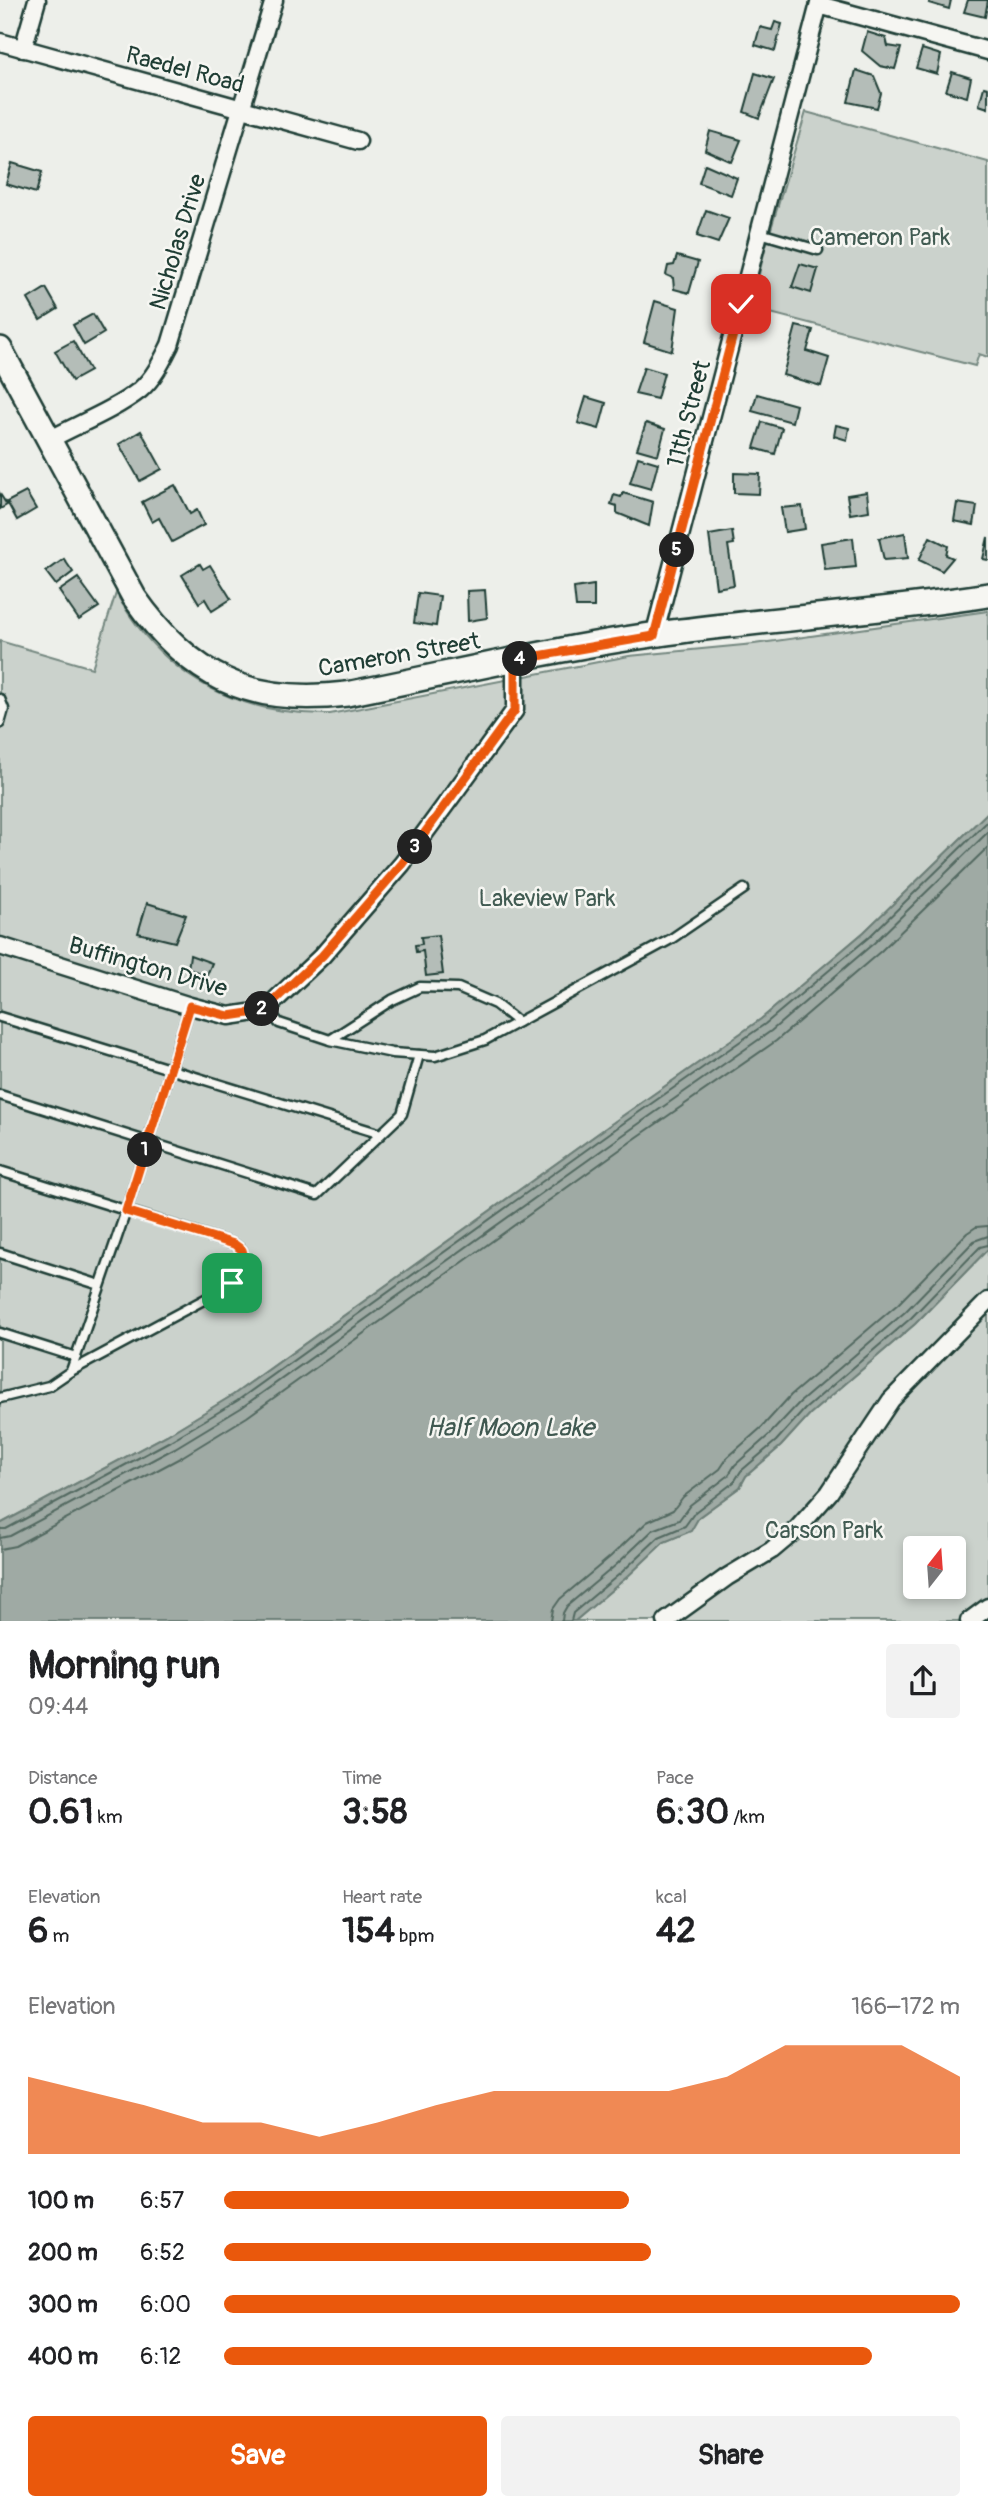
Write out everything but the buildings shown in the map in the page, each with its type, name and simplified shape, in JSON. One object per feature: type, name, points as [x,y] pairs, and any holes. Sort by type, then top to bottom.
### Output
[{"type":"main road","name":"Cameron Street","points":[[0,349],[134,597],[149,619],[193,661],[219,677],[251,690],[284,697],[314,698],[347,694],[515,660],[654,636],[917,606],[988,595]]},
{"type":"street","points":[[23,49],[37,0]]},
{"type":"street","name":"Nicholas Drive","points":[[48,440],[141,389],[158,368],[170,345],[274,0]]},
{"type":"street","points":[[820,3],[988,51]]},
{"type":"street","name":"11th Street","points":[[654,636],[820,3]]},
{"type":"street","name":"Raedel Road","points":[[0,42],[358,141]]},
{"type":"street","name":"Buffington Drive","points":[[0,946],[229,1016],[267,1007],[322,956],[402,864],[515,710],[515,660]]},
{"type":"street","points":[[666,1621],[727,1577],[772,1550],[797,1528],[829,1493],[891,1400],[988,1301]]},
{"type":"street","points":[[969,1621],[988,1607]]},
{"type":"lane","points":[[760,233],[818,250]]},
{"type":"lane","points":[[0,699],[5,709],[0,723]]},
{"type":"lane","points":[[267,1007],[279,1023],[330,1040],[392,1053],[435,1056],[485,1040],[671,939],[744,889]]},
{"type":"lane","points":[[330,1040],[392,1000],[420,987],[458,988],[495,1004],[518,1022]]},
{"type":"lane","points":[[71,1371],[126,1211],[190,1006]]},
{"type":"lane","points":[[0,1017],[380,1134]]},
{"type":"lane","points":[[0,1095],[317,1195],[402,1114],[419,1055]]},
{"type":"lane","points":[[0,1171],[234,1244],[242,1250],[245,1261],[232,1283],[222,1290],[71,1371],[49,1386],[0,1398]]},
{"type":"lane","points":[[0,1253],[100,1285]]},
{"type":"lane","points":[[0,1333],[76,1357]]},
{"type":"green space","name":"Cameron Park","points":[[806,112],[988,162],[988,357],[979,354],[975,366],[751,308],[765,249]]},
{"type":"green space","name":"Lakeview Park","points":[[116,593],[156,647],[179,668],[205,685],[233,698],[263,707],[295,713],[330,714],[629,656],[754,644],[988,611],[988,812],[864,932],[761,1019],[233,1395],[167,1435],[0,1524],[0,641],[92,668]]},
{"type":"green space","name":"Carson Park","points":[[988,1249],[988,1621],[575,1621],[664,1542],[690,1531],[699,1517],[740,1487],[746,1476],[781,1446],[810,1414],[915,1324]]},
{"type":"water","name":"Half Moon Lake","points":[[988,812],[988,1249],[915,1324],[810,1414],[781,1446],[746,1476],[740,1487],[699,1517],[691,1531],[664,1542],[575,1621],[0,1621],[0,1524],[167,1435],[233,1395],[761,1019],[864,932]]},
{"type":"route","points":[[232,1283],[245,1261],[242,1250],[234,1244],[126,1211],[190,1006],[229,1016],[267,1007],[322,956],[402,864],[515,710],[515,660],[654,636],[741,304]]}]
